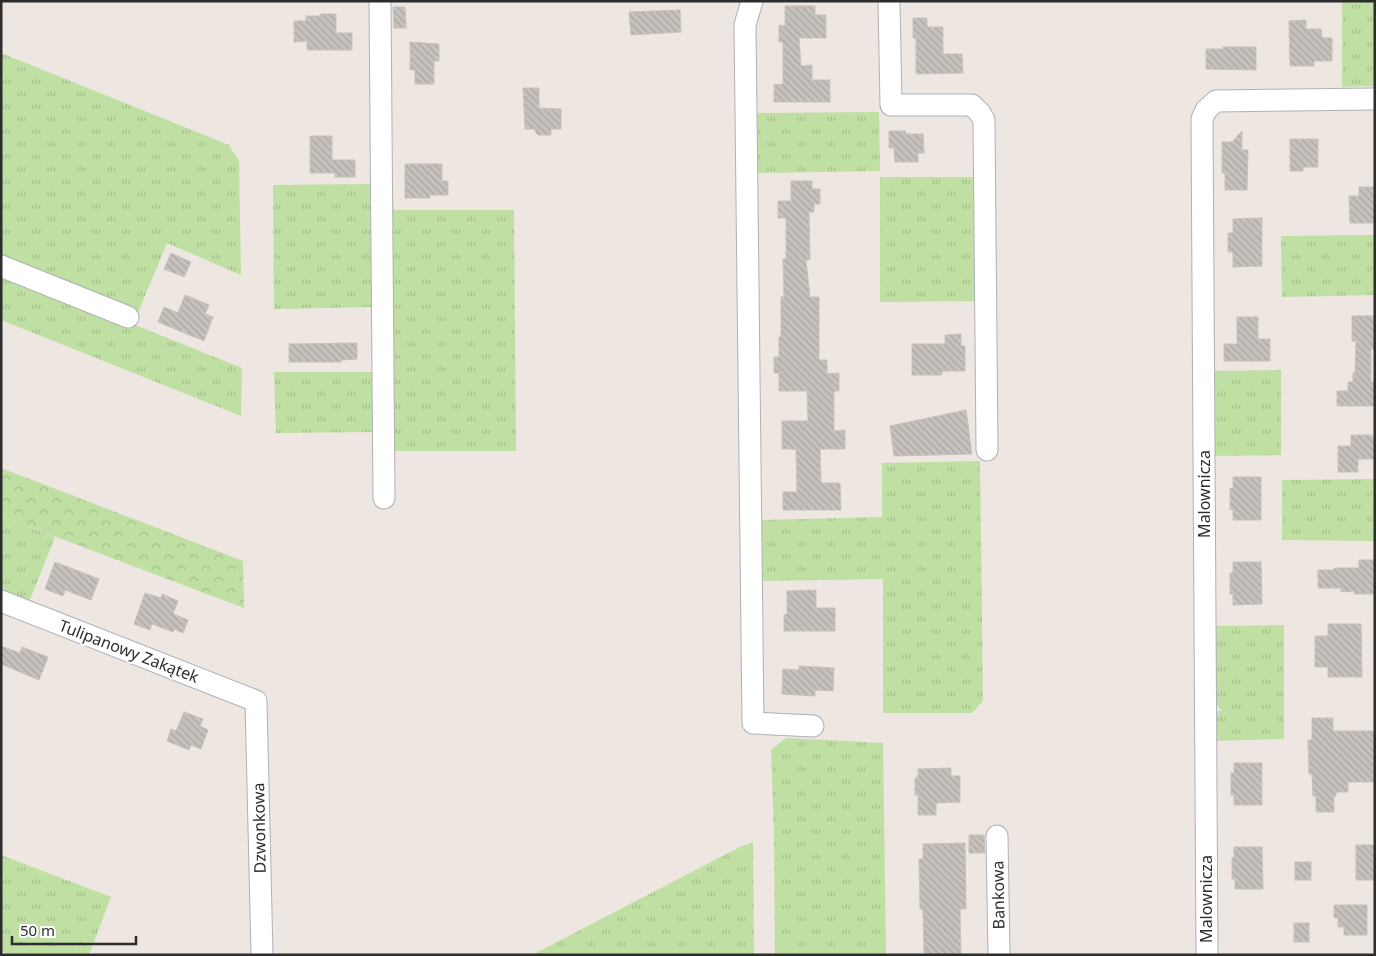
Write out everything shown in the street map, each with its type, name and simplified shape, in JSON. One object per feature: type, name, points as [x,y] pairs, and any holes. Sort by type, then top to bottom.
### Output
[{"type":"street","points":[[380,1],[384,498]]},
{"type":"street","points":[[752,1],[745,25],[753,723],[813,726]]},
{"type":"street","points":[[889,1],[891,106],[972,105],[984,120],[987,450]]},
{"type":"street","name":"Malownicza","points":[[1207,955],[1202,119],[1206,110],[1216,101],[1375,99]]},
{"type":"street","points":[[1,266],[128,318]]},
{"type":"street","name":"Tulipanowy Zakątek","points":[[1,601],[256,700]]},
{"type":"street","name":"Dzwonkowa","points":[[256,700],[262,955]]},
{"type":"street","name":"Bankowa","points":[[998,836],[999,955]]},
{"type":"green space","points":[[1342,1],[1375,1],[1375,86],[1342,87]]},
{"type":"green space","points":[[1,53],[229,145],[239,161],[241,275],[167,243],[137,315],[1,260]]},
{"type":"green space","points":[[879,112],[880,171],[758,173],[757,113]]},
{"type":"green space","points":[[880,177],[978,177],[980,301],[880,302]]},
{"type":"green space","points":[[370,184],[373,307],[274,309],[273,185]]},
{"type":"green space","points":[[391,210],[514,210],[516,451],[392,451]]},
{"type":"green space","points":[[1375,235],[1375,295],[1282,297],[1281,236]]},
{"type":"green space","points":[[1,271],[242,368],[241,416],[1,320]]},
{"type":"green space","points":[[1281,370],[1281,455],[1210,456],[1210,371]]},
{"type":"green space","points":[[274,372],[372,372],[374,432],[276,433]]},
{"type":"green space","points":[[980,461],[983,701],[972,713],[883,713],[883,579],[762,581],[761,520],[882,517],[882,463]]},
{"type":"green space","points":[[1,468],[243,561],[244,608],[1,516]]},
{"type":"green space","points":[[1375,479],[1375,541],[1282,540],[1282,480]]},
{"type":"green space","points":[[1,516],[55,537],[29,602],[1,591]]},
{"type":"green space","points":[[1284,625],[1284,739],[1212,741],[1211,711],[1222,711],[1211,699],[1211,626]]},
{"type":"green space","points":[[786,738],[883,743],[886,955],[775,955],[771,750]]},
{"type":"green space","points":[[753,842],[754,955],[532,955],[738,848]]},
{"type":"green space","points":[[1,855],[111,897],[89,955],[10,955],[1,951]]},
{"type":"building","points":[[785,6],[815,6],[815,15],[826,15],[826,38],[799,38],[801,66],[812,65],[812,80],[830,80],[830,102],[774,102],[774,85],[783,84],[783,42],[779,42],[779,25],[785,26]]},
{"type":"building","points":[[393,7],[405,7],[406,28],[394,28]]},
{"type":"building","points":[[680,10],[681,32],[631,35],[629,12]]},
{"type":"building","points":[[320,14],[336,14],[336,33],[352,33],[352,50],[307,50],[307,41],[294,42],[294,21],[306,21],[306,16],[320,16]]},
{"type":"building","points":[[913,18],[927,18],[927,27],[943,27],[943,54],[962,54],[963,73],[916,74],[916,38],[913,38]]},
{"type":"building","points":[[1306,20],[1306,29],[1321,29],[1322,38],[1332,38],[1332,61],[1314,61],[1314,66],[1290,66],[1289,21]]},
{"type":"building","points":[[410,42],[439,44],[439,61],[434,61],[434,84],[415,84],[415,70],[410,70]]},
{"type":"building","points":[[1223,47],[1256,47],[1256,70],[1206,69],[1206,49],[1223,49]]},
{"type":"building","points":[[523,88],[539,88],[539,108],[561,109],[561,129],[551,129],[551,135],[538,135],[535,129],[525,129]]},
{"type":"building","points":[[889,131],[923,134],[924,153],[918,153],[918,162],[895,162],[894,148],[889,148]]},
{"type":"building","points":[[1242,131],[1242,150],[1248,150],[1247,190],[1225,190],[1225,173],[1222,173],[1222,142],[1232,142]]},
{"type":"building","points":[[310,136],[332,136],[332,160],[355,160],[355,177],[335,177],[335,173],[310,173]]},
{"type":"building","points":[[1290,139],[1318,139],[1318,167],[1303,167],[1303,171],[1290,171]]},
{"type":"building","points":[[405,164],[442,164],[442,181],[448,181],[448,195],[430,195],[430,198],[405,198]]},
{"type":"building","points":[[791,181],[812,181],[812,189],[820,189],[820,204],[814,204],[814,212],[809,212],[810,260],[806,260],[810,297],[819,297],[819,360],[827,360],[827,374],[839,373],[839,391],[834,391],[834,431],[845,430],[845,449],[820,449],[821,483],[840,483],[841,510],[783,510],[783,492],[797,492],[796,449],[782,449],[782,421],[808,421],[807,391],[779,391],[779,373],[774,373],[774,357],[779,357],[781,297],[784,297],[783,259],[786,259],[786,218],[778,218],[778,201],[791,201]]},
{"type":"building","points":[[1359,187],[1375,187],[1375,223],[1350,223],[1349,196],[1359,196]]},
{"type":"building","points":[[1262,218],[1262,266],[1233,267],[1233,252],[1228,252],[1228,233],[1233,233],[1233,219]]},
{"type":"building","points":[[171,253],[191,262],[184,277],[164,269]]},
{"type":"building","points":[[185,295],[209,305],[205,314],[213,317],[204,341],[158,322],[164,307],[178,313]]},
{"type":"building","points":[[1352,316],[1375,316],[1375,349],[1371,349],[1371,382],[1375,382],[1375,406],[1337,406],[1337,391],[1348,391],[1348,382],[1353,382],[1353,373],[1355,373],[1356,341],[1352,341]]},
{"type":"building","points":[[1237,317],[1258,317],[1258,339],[1270,339],[1270,361],[1224,361],[1224,344],[1237,344]]},
{"type":"building","points":[[961,334],[961,346],[965,346],[965,371],[942,371],[942,375],[912,375],[912,344],[945,344],[945,335]]},
{"type":"building","points":[[357,343],[357,359],[341,360],[341,362],[289,362],[289,344]]},
{"type":"building","points":[[966,410],[972,454],[894,456],[890,426]]},
{"type":"building","points":[[1351,435],[1372,435],[1372,437],[1375,437],[1375,459],[1358,459],[1358,472],[1338,472],[1338,446],[1351,446]]},
{"type":"building","points":[[1233,477],[1261,477],[1261,520],[1233,520],[1233,509],[1230,510],[1230,488],[1233,488]]},
{"type":"building","points":[[1359,560],[1375,560],[1375,594],[1354,594],[1355,591],[1341,592],[1341,588],[1318,588],[1318,570],[1359,568]]},
{"type":"building","points":[[55,562],[99,579],[91,600],[65,590],[63,596],[45,589]]},
{"type":"building","points":[[1233,562],[1261,562],[1262,604],[1233,605],[1233,594],[1230,594],[1230,573],[1233,573]]},
{"type":"building","points":[[816,590],[816,608],[835,608],[835,631],[784,631],[784,615],[787,614],[787,591]]},
{"type":"building","points":[[145,593],[161,598],[162,594],[178,601],[173,614],[188,620],[183,633],[174,629],[173,632],[152,624],[150,630],[134,624]]},
{"type":"building","points":[[1328,624],[1361,624],[1362,677],[1328,677],[1328,667],[1315,667],[1315,636],[1328,636]]},
{"type":"building","points":[[1,646],[20,653],[22,647],[48,657],[39,680],[1,664]]},
{"type":"building","points":[[799,666],[834,668],[833,691],[815,690],[815,696],[782,694],[783,669],[799,670]]},
{"type":"building","points":[[184,712],[203,719],[200,726],[208,730],[201,749],[191,745],[189,750],[167,741],[171,729],[176,731]]},
{"type":"building","points":[[1312,718],[1333,718],[1333,731],[1375,731],[1375,782],[1348,782],[1348,792],[1336,792],[1336,796],[1334,796],[1334,812],[1316,812],[1316,796],[1313,796],[1312,774],[1309,774],[1308,740],[1312,740]]},
{"type":"building","points":[[1234,763],[1262,763],[1262,805],[1234,805],[1234,795],[1231,795],[1231,773],[1234,773]]},
{"type":"building","points":[[951,768],[951,776],[960,776],[960,802],[936,803],[936,815],[918,815],[918,795],[915,795],[915,778],[918,777],[918,769]]},
{"type":"building","points":[[969,835],[984,835],[985,853],[969,853]]},
{"type":"building","points":[[965,843],[966,909],[960,909],[961,955],[924,955],[923,909],[920,909],[919,859],[923,859],[923,844]]},
{"type":"building","points":[[1356,845],[1375,845],[1375,880],[1356,880]]},
{"type":"building","points":[[1234,847],[1262,847],[1263,889],[1235,889],[1235,879],[1232,879]]},
{"type":"building","points":[[1295,862],[1311,862],[1311,880],[1295,880]]},
{"type":"building","points":[[1334,905],[1367,905],[1367,935],[1344,935],[1344,927],[1338,927],[1338,918],[1334,918]]},
{"type":"building","points":[[1294,923],[1309,923],[1309,942],[1294,942]]}]
